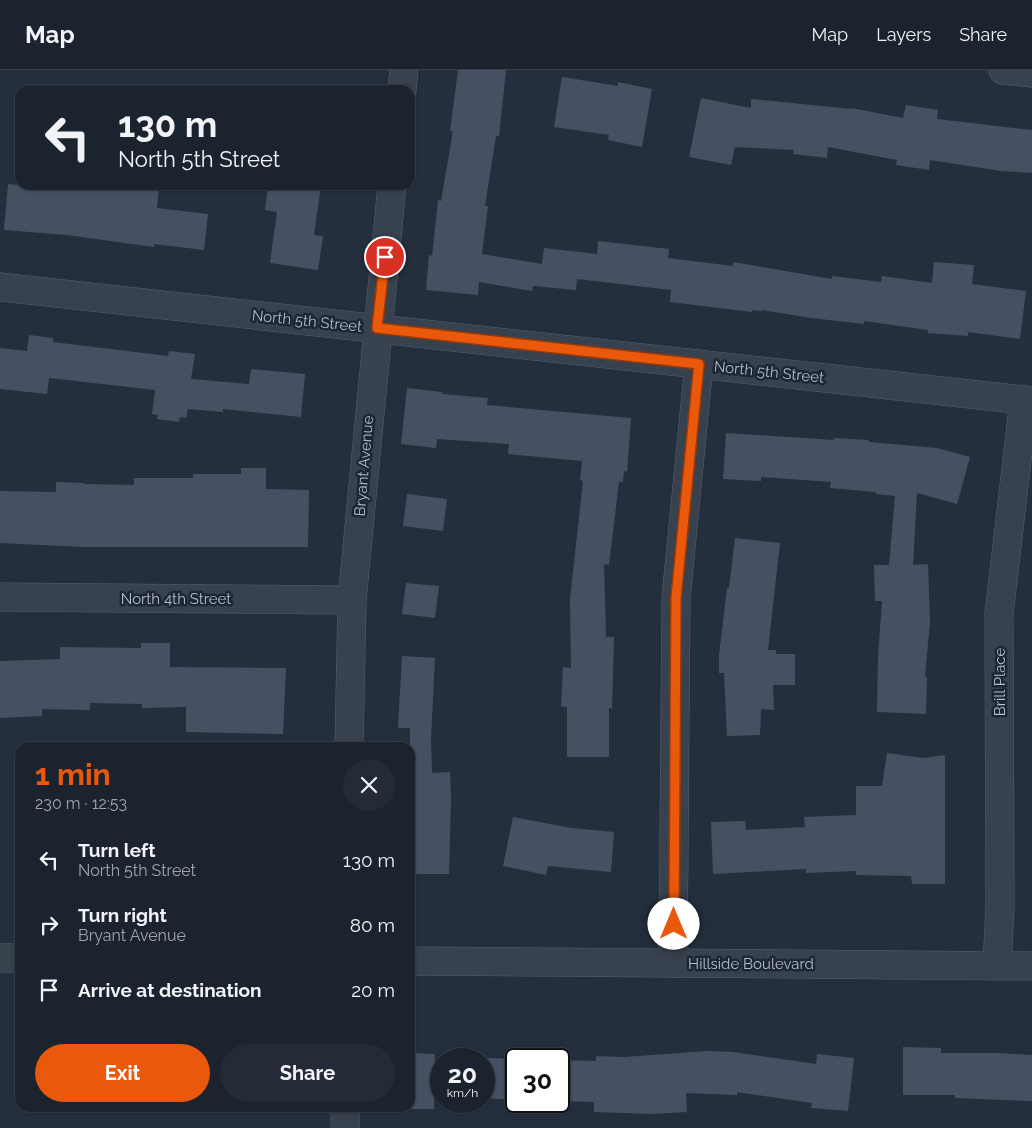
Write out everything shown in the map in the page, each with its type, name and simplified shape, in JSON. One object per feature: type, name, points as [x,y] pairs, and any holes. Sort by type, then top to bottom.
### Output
[{"type":"street","points":[[402,85],[404,70]]},
{"type":"street","points":[[1003,70],[1032,73]]},
{"type":"street","name":"Bryant Avenue","points":[[349,742],[352,600],[391,190]]},
{"type":"street","name":"North 5th Street","points":[[0,287],[1028,400]]},
{"type":"street","points":[[673,963],[676,598],[699,364]]},
{"type":"street","name":"Brill Place","points":[[996,965],[1000,907],[999,614],[1028,400]]},
{"type":"street","name":"North 4th Street","points":[[0,597],[352,600]]},
{"type":"street","points":[[0,958],[15,958]]},
{"type":"street","name":"Hillside Boulevard","points":[[415,961],[1032,966]]},
{"type":"street","points":[[345,1112],[345,1128]]},
{"type":"building","points":[[458,70],[506,70],[499,136],[496,136],[485,206],[488,206],[482,254],[542,264],[544,248],[597,254],[598,241],[669,249],[668,258],[733,266],[733,262],[832,279],[832,276],[881,282],[882,276],[932,283],[934,262],[974,265],[972,284],[1026,291],[1020,339],[968,332],[968,336],[928,333],[928,330],[864,321],[864,324],[762,310],[752,310],[752,312],[670,302],[671,290],[577,279],[576,290],[533,286],[532,291],[479,282],[478,295],[426,290],[429,255],[432,256],[438,200],[441,201],[453,131],[450,131]]},
{"type":"building","points":[[562,77],[618,86],[618,82],[652,89],[642,147],[608,140],[609,135],[554,127]]},
{"type":"building","points":[[701,98],[751,108],[751,99],[852,108],[903,118],[906,105],[938,110],[937,119],[1032,130],[1032,173],[1001,171],[930,160],[929,170],[896,165],[897,160],[828,147],[827,158],[793,154],[794,150],[735,147],[731,165],[689,157]]},
{"type":"building","points":[[8,184],[15,185],[15,190],[159,190],[157,208],[208,214],[204,250],[154,244],[154,247],[67,235],[4,230]]},
{"type":"building","points":[[267,190],[320,190],[314,235],[323,236],[318,270],[270,263],[277,212],[265,210]]},
{"type":"building","points":[[29,335],[53,338],[53,342],[168,356],[169,351],[195,354],[191,379],[249,384],[251,369],[305,374],[301,417],[223,409],[223,412],[188,409],[186,418],[180,417],[179,422],[157,419],[158,415],[152,414],[155,390],[49,378],[47,394],[0,389],[0,348],[27,351]]},
{"type":"building","points":[[407,388],[442,392],[442,394],[488,398],[487,405],[631,418],[627,472],[624,471],[623,482],[619,482],[609,565],[604,564],[606,637],[614,637],[612,709],[609,708],[609,757],[567,757],[567,707],[561,706],[563,667],[571,668],[570,599],[583,481],[580,480],[582,461],[508,454],[509,444],[437,439],[436,448],[401,444]]},
{"type":"building","points":[[726,433],[834,440],[834,438],[869,440],[869,442],[937,448],[970,457],[957,504],[917,493],[913,565],[928,564],[930,621],[925,677],[927,677],[926,714],[877,712],[882,601],[875,601],[874,565],[889,565],[895,496],[876,494],[876,492],[830,488],[831,482],[761,477],[761,481],[723,479]]},
{"type":"building","points":[[241,468],[266,468],[266,489],[309,490],[308,547],[83,547],[0,543],[0,491],[56,492],[56,482],[134,485],[134,478],[193,478],[193,474],[241,474]]},
{"type":"building","points":[[407,494],[447,499],[443,531],[403,526]]},
{"type":"building","points":[[735,538],[780,543],[768,650],[776,650],[776,654],[795,654],[795,685],[773,685],[774,710],[761,709],[760,735],[727,736],[724,673],[719,673],[719,655]]},
{"type":"building","points":[[406,583],[439,586],[435,618],[402,614]]},
{"type":"building","points":[[141,643],[170,643],[170,667],[286,668],[283,734],[186,732],[186,707],[142,708],[142,704],[90,703],[90,710],[42,709],[42,716],[0,718],[0,661],[60,659],[60,647],[141,648]]},
{"type":"building","points":[[402,656],[435,658],[431,738],[432,773],[450,772],[449,874],[415,874],[415,742],[410,742],[410,728],[398,728]]},
{"type":"building","points":[[887,753],[923,758],[945,755],[945,884],[912,884],[911,876],[856,875],[856,871],[806,873],[806,869],[713,874],[711,822],[745,821],[746,830],[805,827],[804,817],[856,815],[856,786],[882,786]]},
{"type":"building","points":[[513,817],[571,828],[614,832],[611,872],[548,866],[546,875],[503,866]]},
{"type":"building","points":[[903,1047],[941,1048],[941,1053],[1032,1055],[1032,1101],[955,1098],[955,1095],[903,1095]]},
{"type":"building","points":[[708,1051],[732,1052],[816,1064],[817,1054],[854,1058],[848,1111],[811,1108],[812,1103],[737,1092],[737,1095],[686,1093],[687,1112],[653,1114],[594,1112],[594,1102],[570,1101],[570,1060],[596,1061],[596,1056],[624,1057]]},
{"type":"building","points":[[415,1053],[430,1054],[430,1109],[415,1109]]},
{"type":"building","points":[[495,1058],[505,1059],[505,1099],[495,1099]]},
{"type":"route","points":[[385,257],[377,328],[699,364],[676,598],[674,924]]}]
